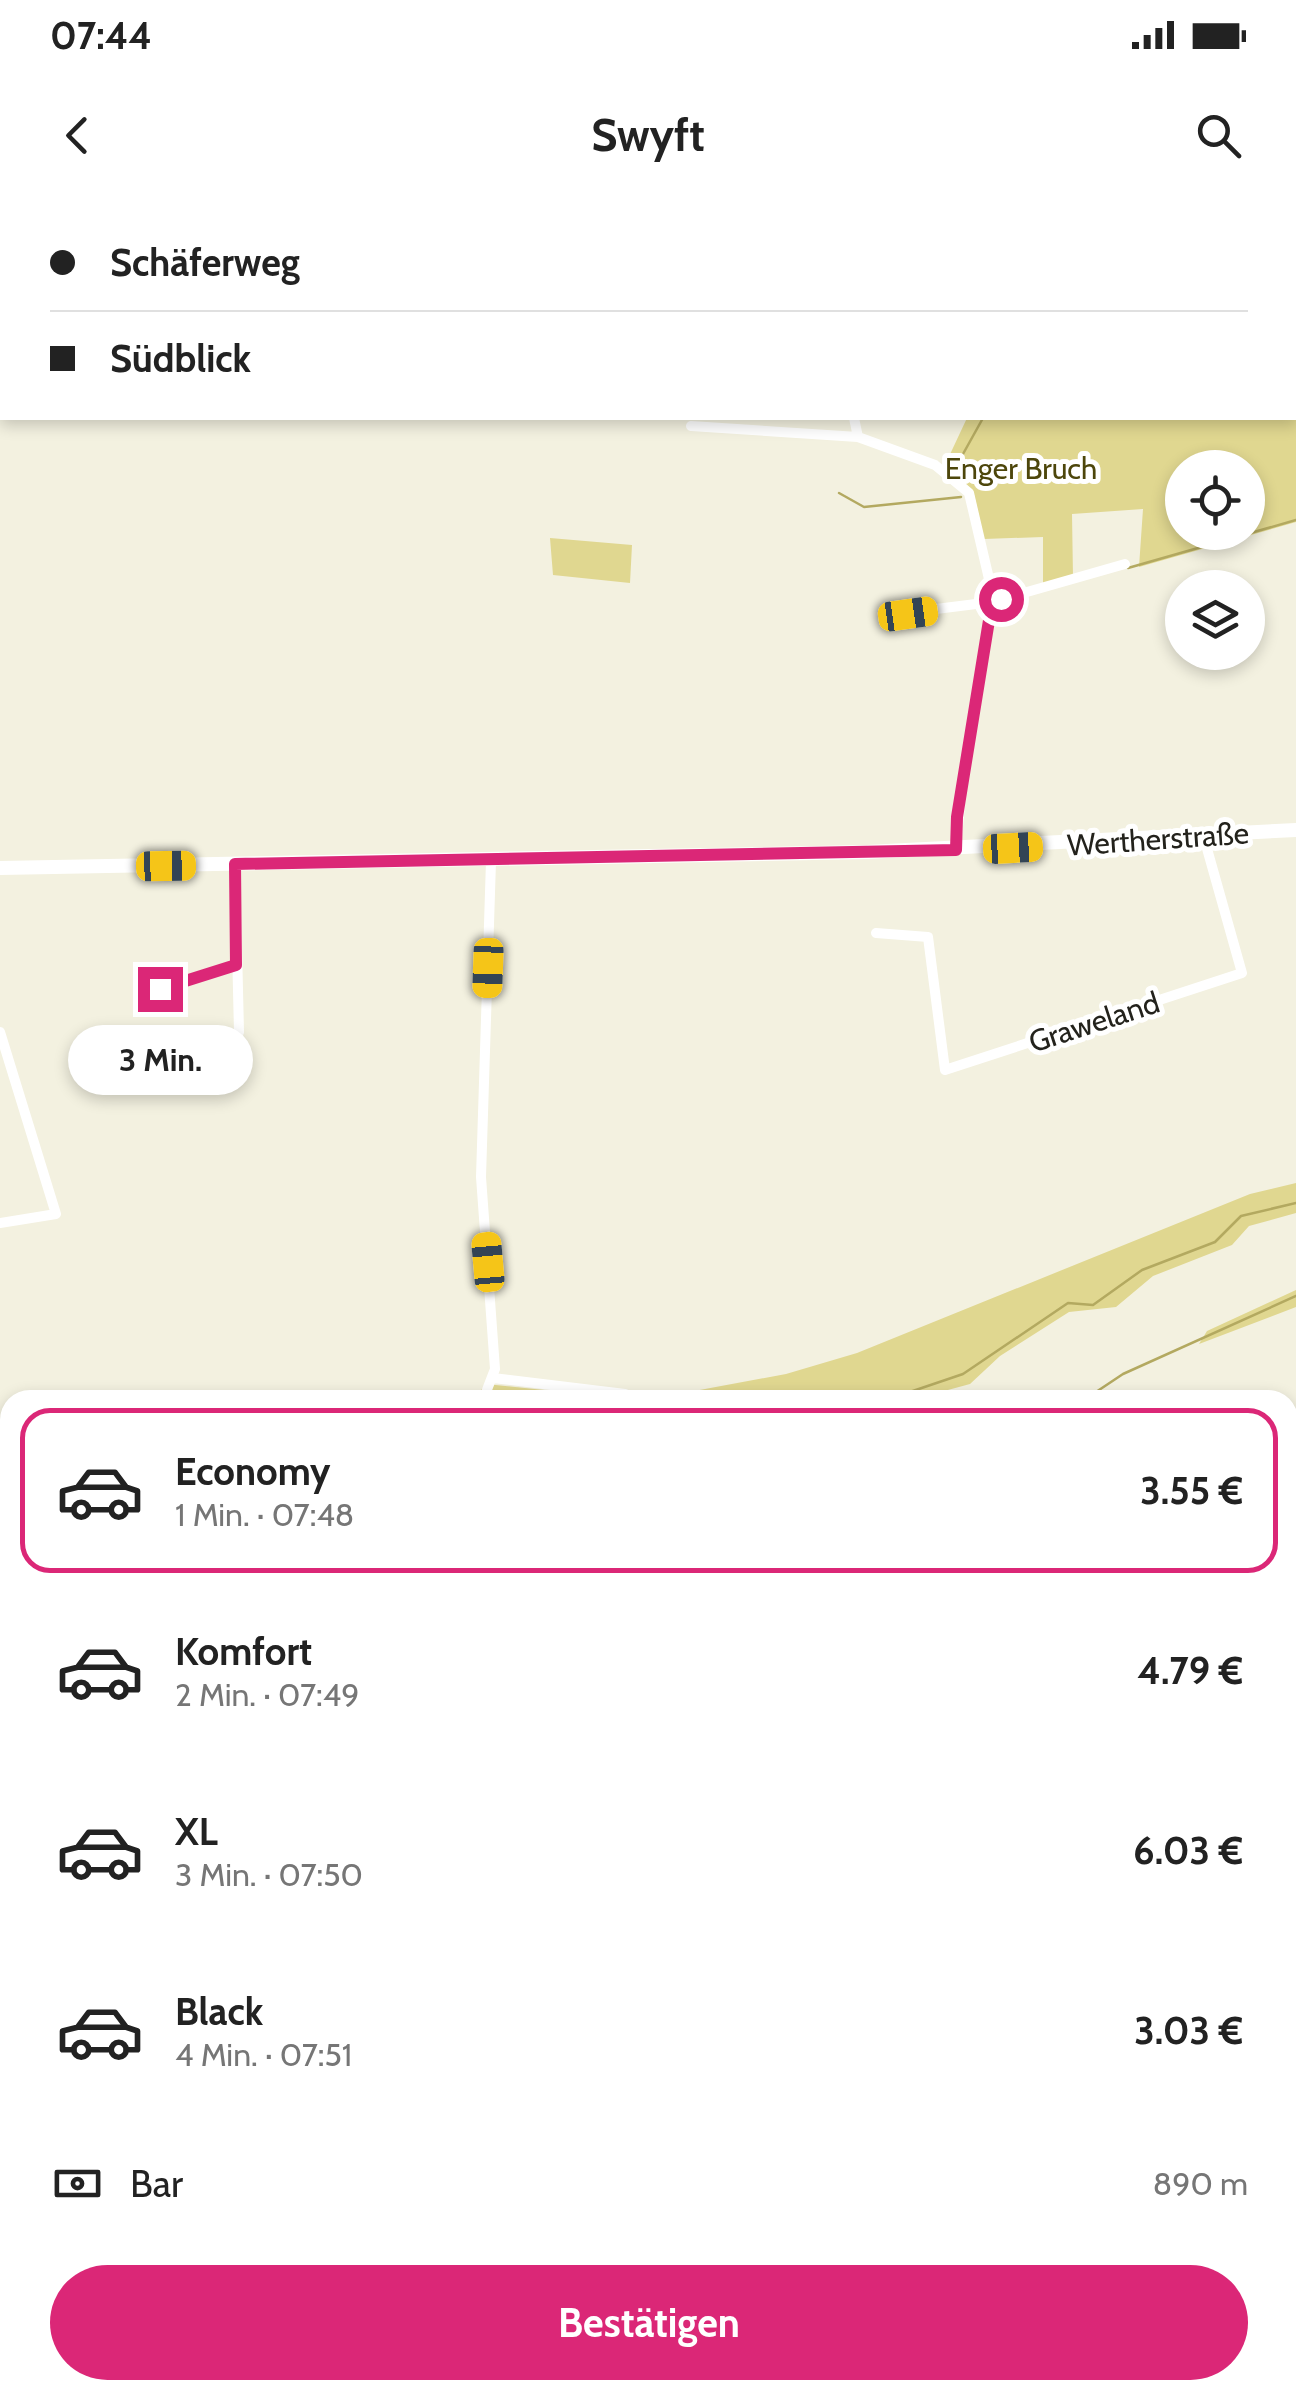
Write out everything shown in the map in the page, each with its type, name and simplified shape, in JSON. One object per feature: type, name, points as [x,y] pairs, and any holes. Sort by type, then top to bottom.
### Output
[{"type":"main road","name":"Wertherstraße","points":[[0,868],[956,850],[1296,830]]},
{"type":"street","points":[[854,420],[858,437]]},
{"type":"street","points":[[690,426],[858,437],[935,464],[960,482],[977,520],[992,602],[957,817],[956,850]]},
{"type":"street","points":[[896,614],[992,602],[1126,564]]},
{"type":"street","name":"Graweland","points":[[876,933],[928,937],[945,1070],[1242,973],[1204,838]]},
{"type":"street","points":[[488,1390],[493,1378],[482,1178],[490,861]]},
{"type":"street","points":[[224,1046],[234,1041],[238,1032],[235,864]]},
{"type":"street","points":[[160,989],[236,965]]},
{"type":"street","points":[[0,1032],[56,1214],[0,1223]]},
{"type":"street","points":[[493,1378],[592,1390]]},
{"type":"green space","name":"Enger Bruch","points":[[966,420],[1296,420],[1296,522],[1265,531],[1265,450],[1165,450],[1165,550],[1198,550],[1139,567],[1143,509],[1072,514],[1073,577],[1043,585],[1043,537],[984,539],[973,490],[945,465]]},
{"type":"green space","points":[[550,538],[632,545],[630,583],[553,575]]},
{"type":"green space","points":[[1296,1183],[1296,1213],[1249,1226],[1232,1245],[1153,1276],[1116,1307],[1069,1312],[1000,1356],[970,1384],[948,1390],[700,1390],[786,1374],[857,1353],[1250,1194]]},
{"type":"green space","points":[[1296,1290],[1296,1307],[1199,1344],[1207,1331]]},
{"type":"green space","points":[[486,1384],[544,1390],[481,1390]]},
{"type":"waterway","points":[[963,482],[953,472],[982,420]]},
{"type":"waterway","points":[[839,493],[864,507],[961,497]]},
{"type":"waterway","points":[[1128,568],[1296,520]]},
{"type":"waterway","points":[[916,1390],[963,1374],[1068,1303],[1093,1305],[1142,1270],[1215,1242],[1241,1216],[1296,1203]]},
{"type":"waterway","points":[[1099,1390],[1123,1374],[1296,1296]]},
{"type":"route","points":[[160,989],[236,965],[235,864],[956,850],[957,817],[992,602],[1001,599]]}]
